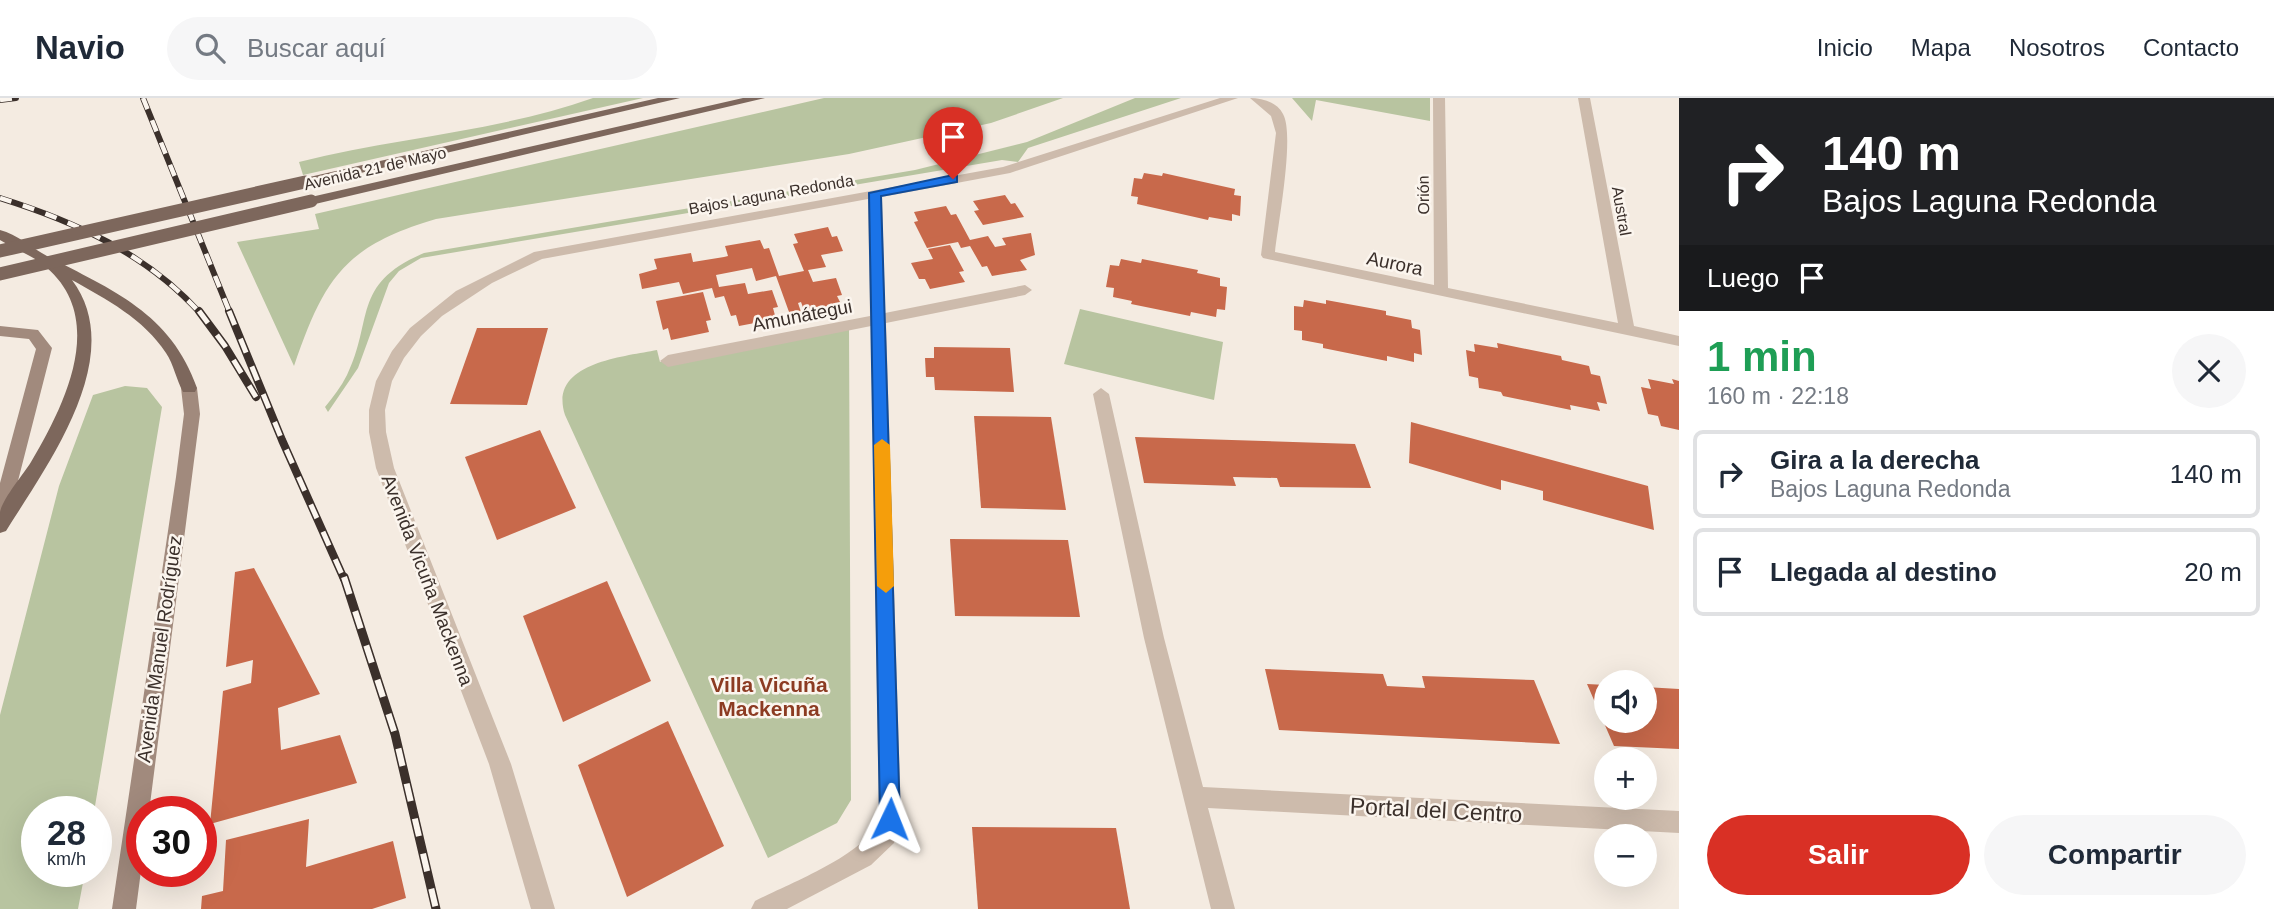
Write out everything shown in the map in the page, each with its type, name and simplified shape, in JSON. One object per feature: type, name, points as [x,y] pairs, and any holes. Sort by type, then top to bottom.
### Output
[{"type":"main road","name":"Avenida 21 de Mayo","points":[[0,251],[674,98]]},
{"type":"main road","name":"Avenida 21 de Mayo","points":[[0,274],[759,98]]},
{"type":"main road","points":[[0,234],[52,265],[82,308],[85,324],[81,365],[55,433],[0,526]]},
{"type":"main road","name":"Avenida Manuel Rodríguez","points":[[52,265],[103,290],[151,326],[176,352],[185,370],[189,388],[191,414],[185,477],[124,909]]},
{"type":"main road","points":[[0,331],[33,334],[41,341],[43,355],[0,516]]},
{"type":"street","name":"Bajos Laguna Redonda","points":[[480,282],[540,255],[567,247],[1005,170],[1232,98]]},
{"type":"street","name":"Aurora","points":[[1256,98],[1277,114],[1282,133],[1268,255],[1679,341]]},
{"type":"street","name":"Orión","points":[[1439,98],[1441,292]]},
{"type":"street","name":"Austral","points":[[1584,98],[1627,330]]},
{"type":"street","points":[[763,909],[863,857],[886,835],[890,819],[875,193]]},
{"type":"street","name":"Avenida Vicuña Mackenna","points":[[480,282],[434,313],[403,349],[383,388],[377,409],[377,429],[385,468],[500,764],[543,909]]},
{"type":"street","name":"Amunátegui","points":[[668,361],[1026,289]]},
{"type":"street","points":[[1101,394],[1154,638],[1223,909]]},
{"type":"street","name":"Portal del Centro","points":[[1194,797],[1679,822]]},
{"type":"green space","points":[[593,98],[643,98],[303,175],[299,162],[484,127]]},
{"type":"green space","points":[[824,98],[1063,98],[991,123],[849,154],[436,219],[379,241],[359,254],[342,270],[316,310],[294,366],[237,242],[319,229],[315,214]]},
{"type":"green space","points":[[1135,98],[1181,98],[1028,148],[1018,162],[1002,160],[421,258],[399,271],[389,283],[358,368],[328,412],[325,407],[347,375],[368,305],[375,291],[385,277],[424,253],[915,170],[1027,142]]},
{"type":"green space","points":[[1292,98],[1430,98],[1430,121],[1316,100],[1312,121]]},
{"type":"green space","points":[[1080,309],[1223,342],[1214,400],[1064,364]]},
{"type":"green space","points":[[849,325],[851,800],[837,823],[768,858],[565,415],[563,398],[567,384],[577,373],[608,360],[657,350],[660,362]]},
{"type":"green space","points":[[125,386],[147,388],[162,407],[97,796],[21,796],[21,887],[82,887],[78,909],[0,909],[0,715],[59,486],[93,395]]},
{"type":"building","points":[[1144,173],[1162,176],[1163,173],[1235,189],[1234,195],[1241,196],[1240,216],[1232,214],[1232,221],[1209,217],[1208,220],[1137,204],[1138,197],[1131,196],[1134,178],[1142,179]]},
{"type":"building","points":[[1005,195],[1011,204],[1015,203],[1024,217],[983,225],[974,211],[979,210],[973,201]]},
{"type":"building","points":[[946,206],[951,215],[956,214],[970,240],[988,236],[995,247],[1006,245],[1002,238],[1031,233],[1035,255],[1020,260],[1027,270],[992,276],[987,266],[982,267],[970,246],[961,248],[958,242],[927,248],[914,222],[918,221],[914,212]]},
{"type":"building","points":[[828,227],[832,237],[837,236],[843,251],[821,255],[826,267],[808,270],[813,282],[836,278],[842,295],[837,296],[842,306],[805,313],[801,302],[798,303],[804,321],[793,323],[776,276],[756,281],[752,268],[716,275],[719,287],[745,283],[748,294],[772,290],[778,307],[773,308],[776,319],[739,326],[736,315],[731,316],[724,296],[715,298],[712,288],[683,294],[679,282],[642,289],[639,274],[657,269],[654,259],[691,253],[693,262],[724,257],[728,256],[725,246],[760,240],[764,249],[769,248],[779,276],[804,271],[793,244],[798,243],[794,234]]},
{"type":"building","points":[[950,245],[964,271],[959,272],[965,282],[930,289],[925,279],[919,279],[911,263],[933,259],[928,249]]},
{"type":"building","points":[[1121,259],[1141,263],[1142,259],[1198,270],[1197,273],[1220,278],[1220,286],[1227,287],[1225,310],[1217,309],[1216,317],[1191,312],[1190,316],[1131,304],[1132,301],[1113,297],[1114,288],[1106,287],[1110,265],[1119,266]]},
{"type":"building","points":[[703,292],[711,320],[706,321],[709,332],[671,340],[668,328],[663,330],[656,301]]},
{"type":"building","points":[[1304,300],[1326,304],[1326,300],[1386,311],[1386,315],[1411,320],[1412,328],[1420,330],[1422,355],[1414,353],[1414,362],[1387,356],[1387,361],[1323,348],[1323,344],[1302,340],[1302,331],[1294,330],[1294,306],[1303,307]]},
{"type":"building","points":[[477,328],[548,328],[527,405],[450,404]]},
{"type":"building","points":[[1497,343],[1561,356],[1562,360],[1589,366],[1591,374],[1600,376],[1607,404],[1597,402],[1600,411],[1570,405],[1571,410],[1503,396],[1501,392],[1479,388],[1478,378],[1469,376],[1466,350],[1475,352],[1474,344],[1498,348]]},
{"type":"building","points":[[934,347],[1010,348],[1014,392],[935,390],[934,377],[926,377],[925,358],[934,358]]},
{"type":"building","points":[[1648,379],[1674,384],[1672,379],[1679,381],[1679,430],[1661,426],[1658,416],[1648,414],[1641,387],[1651,389]]},
{"type":"building","points":[[974,416],[1051,417],[1066,510],[981,508]]},
{"type":"building","points":[[1411,422],[1648,486],[1654,530],[1543,500],[1543,491],[1501,480],[1501,490],[1409,463]]},
{"type":"building","points":[[540,430],[576,508],[497,540],[465,457]]},
{"type":"building","points":[[1135,437],[1355,444],[1371,488],[1280,487],[1277,478],[1233,477],[1236,486],[1144,483]]},
{"type":"building","points":[[950,539],[1068,540],[1080,617],[955,616]]},
{"type":"building","points":[[254,568],[320,694],[278,708],[281,750],[340,735],[357,783],[217,822],[217,796],[213,796],[223,691],[251,683],[253,660],[226,667],[235,572]]},
{"type":"building","points":[[607,581],[651,681],[563,722],[523,616]]},
{"type":"building","points":[[1265,669],[1383,674],[1387,686],[1425,688],[1422,676],[1534,680],[1560,744],[1279,730]]},
{"type":"building","points":[[1587,684],[1594,684],[1594,700]]},
{"type":"building","points":[[1657,688],[1679,689],[1679,749],[1614,746],[1608,733],[1657,733]]},
{"type":"building","points":[[668,721],[724,846],[627,897],[578,765]]},
{"type":"building","points":[[309,819],[306,867],[393,841],[406,898],[372,909],[201,909],[202,896],[223,891],[226,840]]},
{"type":"building","points":[[972,827],[1116,828],[1130,909],[978,909]]},
{"type":"railway","points":[[0,100],[16,98]]},
{"type":"railway","points":[[143,98],[230,313]]},
{"type":"railway","points":[[0,198],[55,217],[108,242],[157,273],[200,313]]},
{"type":"railway","points":[[199,311],[225,346],[256,397]]},
{"type":"railway","points":[[229,311],[282,440],[344,579]]},
{"type":"railway","points":[[344,577],[395,734],[436,909]]},
{"type":"slow traffic","points":[[882,445],[886,586]]},
{"type":"district","name":"Villa Vicuña Mackenna","points":[[769,697]]},
{"type":"route","points":[[890,819],[875,193],[953,179]]}]
